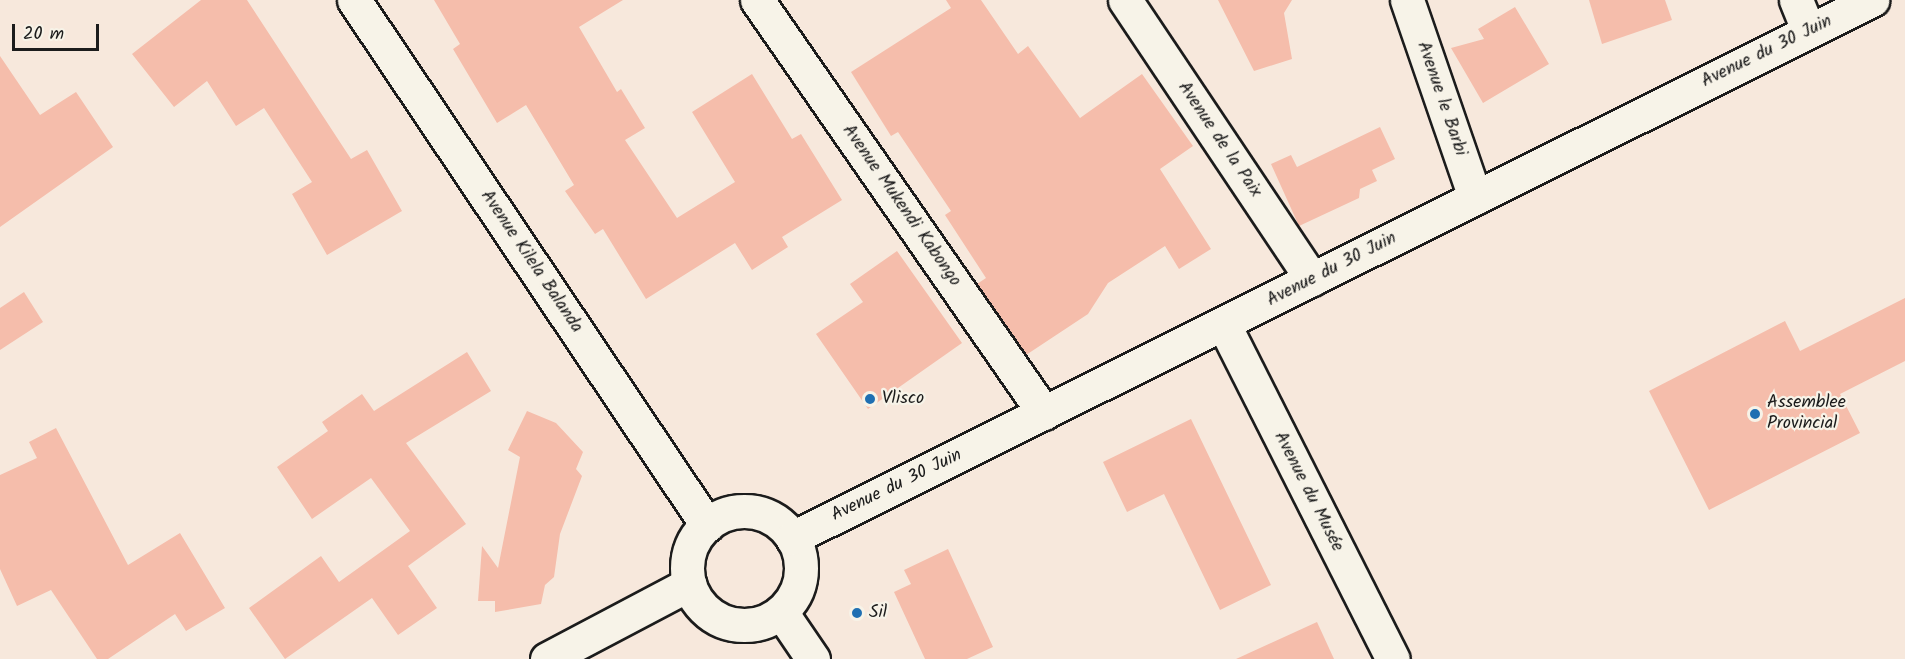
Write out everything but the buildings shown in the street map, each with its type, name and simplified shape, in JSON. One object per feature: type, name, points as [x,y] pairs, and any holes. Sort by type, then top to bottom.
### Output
[{"type":"street","name":"Avenue Kilela Balanda","points":[[354,0],[707,525]]},
{"type":"street","name":"Avenue Mukendi Kabongo","points":[[757,0],[1044,412]]},
{"type":"street","name":"Avenue de la Paix","points":[[1125,0],[1312,279]]},
{"type":"street","name":"Avenue le Barbi","points":[[1407,0],[1475,198]]},
{"type":"street","points":[[1796,0],[1808,30]]},
{"type":"street","name":"Avenue du 30 Juin","points":[[792,538],[1224,325],[1808,30],[1872,0]]},
{"type":"street","name":"Avenue du Musée","points":[[1224,325],[1393,659]]},
{"type":"street","points":[[736,512],[752,512],[781,525],[792,538],[798,553],[798,585],[781,612],[751,625],[727,622],[706,611],[689,584],[689,552],[707,525],[736,512]]},
{"type":"street","points":[[547,659],[689,584]]},
{"type":"street","points":[[781,612],[813,659]]},
{"type":"place","name":"Vlisco","points":[[870,399]]},
{"type":"place","name":"Assemblee Provincial","points":[[1755,414]]},
{"type":"place","name":"Sil","points":[[857,613]]}]
